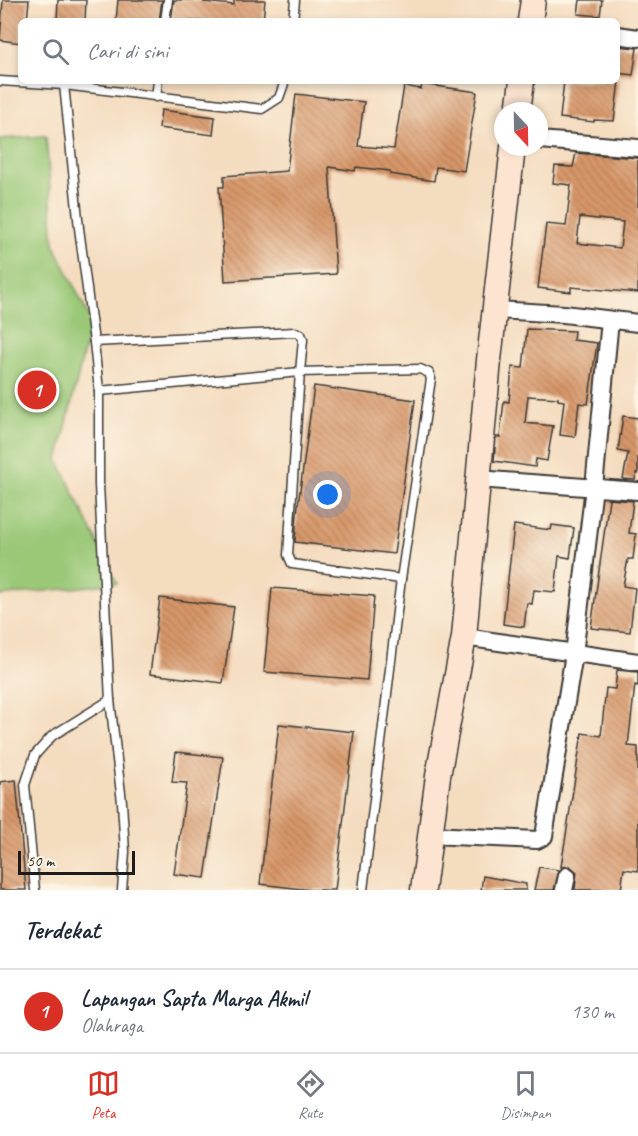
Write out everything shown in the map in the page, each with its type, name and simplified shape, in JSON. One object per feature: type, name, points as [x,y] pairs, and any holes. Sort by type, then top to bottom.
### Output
[{"type":"main road","points":[[530,18],[533,0]]},
{"type":"main road","points":[[519,102],[522,84]]},
{"type":"main road","points":[[423,890],[438,776],[464,637],[512,156]]},
{"type":"street","points":[[620,35],[638,38]]},
{"type":"street","points":[[548,141],[638,148]]},
{"type":"street","points":[[496,310],[564,314],[638,323]]},
{"type":"street","points":[[430,835],[537,840],[544,836],[574,654],[594,487],[610,320]]},
{"type":"street","points":[[478,479],[638,491]]},
{"type":"street","points":[[464,637],[638,662]]},
{"type":"lane","points":[[165,18],[168,0]]},
{"type":"lane","points":[[293,18],[295,0]]},
{"type":"lane","points":[[0,81],[18,82]]},
{"type":"lane","points":[[48,84],[262,109],[279,98],[284,84]]},
{"type":"lane","points":[[156,97],[158,84]]},
{"type":"lane","points":[[64,85],[99,391],[99,485],[110,700],[122,802],[125,852],[122,890]]},
{"type":"lane","points":[[94,342],[295,332],[301,334],[303,340],[289,559],[292,564],[401,579]]},
{"type":"lane","points":[[99,391],[300,372],[420,369],[429,373],[429,390],[401,579],[363,890]]},
{"type":"lane","points":[[35,890],[25,785],[34,755],[52,736],[110,700]]},
{"type":"green space","points":[[46,136],[54,244],[91,321],[58,460],[117,583],[0,596],[0,139]]},
{"type":"building","points":[[3,0],[29,0],[27,18],[18,18],[18,43],[0,40]]},
{"type":"building","points":[[58,0],[86,0],[85,18],[57,18]]},
{"type":"building","points":[[118,0],[162,0],[159,18],[116,18]]},
{"type":"building","points":[[174,0],[205,0],[204,2],[234,5],[234,0],[265,0],[263,18],[171,18]]},
{"type":"building","points":[[580,0],[602,0],[600,16],[578,14]]},
{"type":"building","points":[[620,46],[637,48],[633,75],[620,73]]},
{"type":"building","points":[[422,84],[477,92],[464,171],[436,167],[434,181],[390,174],[390,171],[356,167],[355,171],[329,167],[336,274],[225,281],[219,187],[224,187],[224,176],[287,171],[296,94],[364,102],[358,146],[394,149],[404,86],[421,89]]},
{"type":"building","points":[[564,84],[619,84],[614,121],[594,120],[594,122],[560,118]]},
{"type":"building","points":[[161,110],[215,117],[213,135],[159,128]]},
{"type":"building","points":[[576,153],[638,158],[638,293],[571,287],[571,292],[538,288],[546,224],[566,226],[571,185],[553,183],[555,166],[573,167]],"holes":[[[580,217],[623,222],[620,248],[577,243]]]},
{"type":"building","points":[[527,329],[574,331],[573,340],[597,343],[588,404],[579,403],[575,437],[560,435],[564,401],[558,398],[528,396],[525,423],[553,426],[547,461],[536,459],[535,467],[494,461],[496,437],[500,437],[504,401],[509,402],[512,367],[523,368]]},
{"type":"building","points":[[314,386],[415,400],[394,554],[295,542]]},
{"type":"building","points":[[623,416],[638,418],[638,474],[636,473],[635,480],[623,479],[628,453],[618,451]]},
{"type":"building","points":[[609,499],[633,501],[629,533],[636,534],[633,559],[628,559],[623,586],[635,588],[630,632],[591,628]]},
{"type":"building","points":[[514,525],[551,530],[552,525],[574,528],[570,558],[559,556],[555,592],[534,590],[532,604],[527,603],[524,627],[503,624]]},
{"type":"building","points":[[272,588],[374,596],[367,680],[264,672]]},
{"type":"building","points":[[160,598],[234,607],[223,683],[150,674]]},
{"type":"building","points":[[617,670],[638,672],[638,686],[635,685],[628,746],[638,747],[638,871],[624,869],[621,890],[575,890],[577,872],[570,866],[561,867],[582,733],[601,736],[606,688],[615,689]]},
{"type":"building","points":[[279,724],[354,732],[335,890],[311,890],[260,884]]},
{"type":"building","points":[[176,752],[223,757],[205,878],[174,874],[187,783],[172,782]]},
{"type":"building","points":[[16,780],[26,890],[0,890],[0,782]]},
{"type":"building","points":[[539,867],[559,870],[554,890],[534,890]]},
{"type":"building","points":[[483,876],[526,884],[526,890],[481,890]]},
{"type":"place","name":"Lapangan Sapta Marga Akmil","points":[[37,390]]}]
